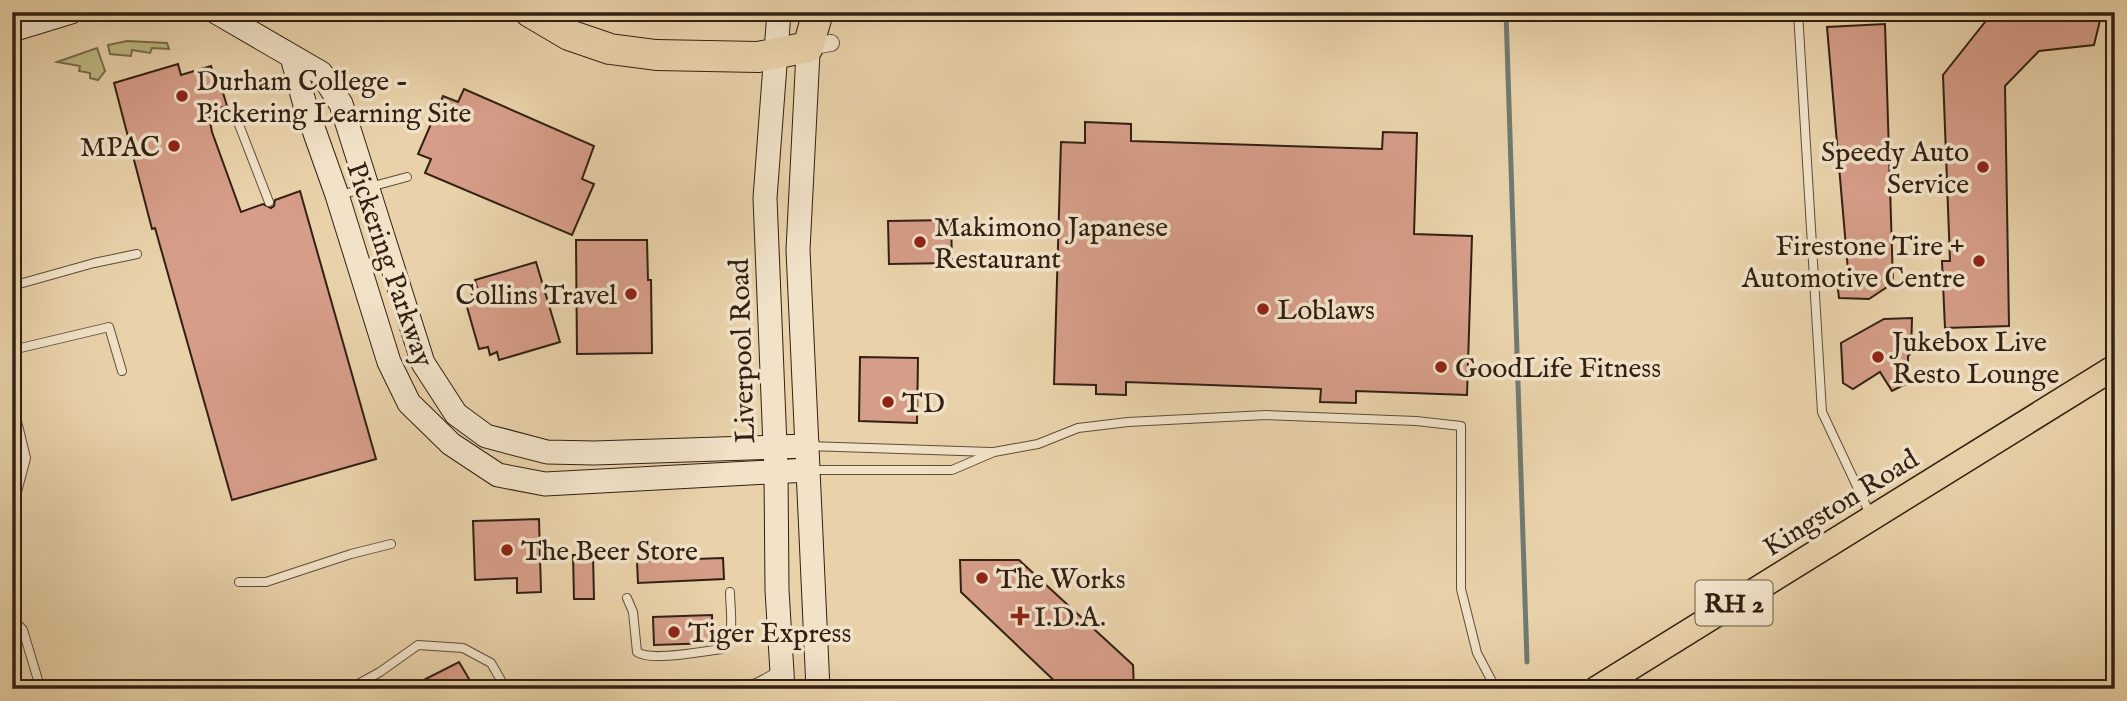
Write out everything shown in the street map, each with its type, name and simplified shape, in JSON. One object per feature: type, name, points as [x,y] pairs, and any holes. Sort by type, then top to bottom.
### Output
[{"type":"highway","points":[[530,12],[569,35],[610,49],[656,55],[758,57],[820,45],[818,12]]},
{"type":"main road","name":"Kingston Road","points":[[1596,689],[2115,367]]},
{"type":"street","points":[[12,30],[72,12]]},
{"type":"street","name":"Pickering Parkway","points":[[216,12],[321,73],[341,104],[423,363],[456,414],[486,436],[547,452],[808,446]]},
{"type":"street","name":"Liverpool Road","points":[[779,12],[765,198],[776,471],[777,590],[783,678]]},
{"type":"street","points":[[810,12],[820,45],[798,250],[818,689]]},
{"type":"street","name":"Pickering Parkway","points":[[292,58],[389,362],[408,403],[445,439],[498,475],[545,484],[808,470]]},
{"type":"lane","points":[[1798,12],[1822,412],[1871,517]]},
{"type":"lane","points":[[236,117],[269,202]]},
{"type":"lane","points":[[337,195],[407,177]]},
{"type":"lane","points":[[12,286],[137,254]]},
{"type":"lane","points":[[12,350],[109,327],[122,371]]},
{"type":"lane","points":[[12,401],[26,458],[17,492],[12,493]]},
{"type":"lane","points":[[808,470],[952,470],[994,452],[1038,443],[1078,428],[1176,419],[1266,415],[1416,421],[1461,426],[1461,589],[1476,653],[1496,689]]},
{"type":"lane","points":[[808,446],[994,452]]},
{"type":"lane","points":[[239,582],[266,582],[391,544]]},
{"type":"lane","points":[[627,598],[634,612],[637,652],[642,656],[658,656],[722,649],[728,644],[730,592]]},
{"type":"lane","points":[[12,618],[23,630],[38,680],[37,689]]},
{"type":"lane","points":[[349,689],[380,672],[418,645],[463,648],[491,663],[506,689]]},
{"type":"lane","points":[[728,689],[744,688],[764,680],[783,678]]},
{"type":"shaded area","points":[[127,41],[167,43],[169,49],[152,48],[150,53],[132,50],[131,56],[110,54],[108,45]]},
{"type":"shaded area","points":[[97,48],[105,71],[98,80],[90,78],[90,73],[79,71],[80,66],[57,62]]},
{"type":"building","points":[[1993,12],[2102,12],[2094,45],[2039,51],[2005,86],[2009,326],[1945,328],[1942,261],[1950,261],[1943,75]]},
{"type":"building","points":[[1885,24],[1893,283],[1869,299],[1839,298],[1837,281],[1849,282],[1827,27]]},
{"type":"building","points":[[178,64],[181,75],[211,66],[213,74],[217,73],[227,106],[208,111],[212,132],[241,212],[263,204],[271,208],[275,200],[300,191],[376,459],[232,500],[155,228],[152,229],[114,83]]},
{"type":"building","points":[[464,89],[594,146],[582,179],[594,184],[572,235],[425,173],[431,159],[418,154],[443,96],[458,102]]},
{"type":"building","name":"Loblaws","points":[[1085,122],[1131,124],[1131,141],[1382,149],[1383,132],[1417,133],[1414,234],[1472,236],[1467,395],[1356,391],[1356,403],[1320,402],[1321,389],[1126,382],[1126,395],[1096,394],[1096,385],[1054,384],[1061,142],[1085,143]]},
{"type":"building","name":"Makimono Japanese Restaurant","points":[[951,220],[952,263],[889,264],[888,221]]},
{"type":"building","points":[[576,240],[647,240],[648,280],[651,280],[652,353],[577,354]]},
{"type":"building","points":[[536,262],[560,342],[499,360],[497,352],[490,355],[488,347],[479,349],[465,300],[473,298],[470,289],[477,287],[475,280]]},
{"type":"building","points":[[1912,318],[1908,383],[1892,391],[1880,372],[1853,389],[1843,383],[1841,343],[1884,319]]},
{"type":"building","points":[[860,357],[918,358],[917,423],[859,421]]},
{"type":"building","name":"The Beer Store","points":[[539,519],[541,592],[517,593],[517,578],[475,580],[473,521]]},
{"type":"building","points":[[573,555],[593,555],[594,599],[574,599]]},
{"type":"building","points":[[723,558],[724,579],[638,583],[637,561]]},
{"type":"building","points":[[960,560],[1019,560],[1133,665],[1134,689],[1063,689],[961,592]]},
{"type":"building","points":[[712,615],[713,643],[654,645],[653,617]]},
{"type":"building","points":[[459,662],[475,689],[406,689]]},
{"type":"waterway","points":[[1506,12],[1527,662]]},
{"type":"place","name":"Durham College - Pickering Learning Site","points":[[182,96]]},
{"type":"place","name":"MPAC","points":[[174,146]]},
{"type":"place","name":"Speedy Auto Service","points":[[1983,167]]},
{"type":"place","name":"Makimono Japanese Restaurant","points":[[920,242]]},
{"type":"place","name":"Firestone Tire + Automotive Centre","points":[[1979,261]]},
{"type":"place","name":"Collins Travel","points":[[631,294]]},
{"type":"place","name":"Loblaws","points":[[1263,309]]},
{"type":"place","name":"Jukebox Live Resto Lounge","points":[[1878,357]]},
{"type":"place","name":"GoodLife Fitness","points":[[1441,367]]},
{"type":"place","name":"TD","points":[[888,402]]},
{"type":"place","name":"The Beer Store","points":[[507,550]]},
{"type":"place","name":"The Works","points":[[982,578]]},
{"type":"place","name":"I.D.A.","points":[[1020,616]]},
{"type":"place","name":"Tiger Express","points":[[674,632]]}]
